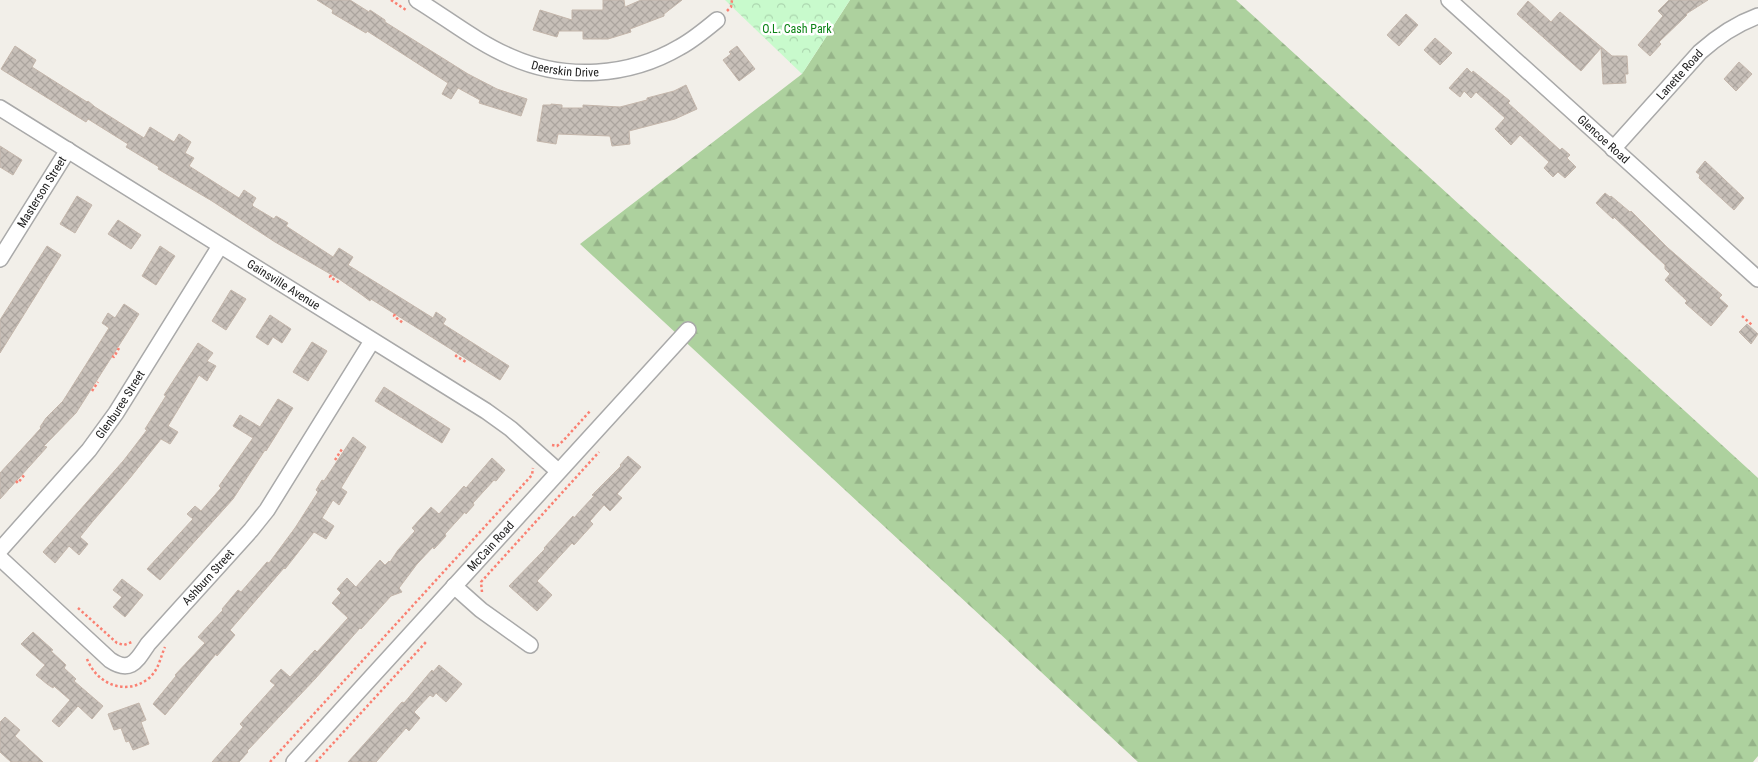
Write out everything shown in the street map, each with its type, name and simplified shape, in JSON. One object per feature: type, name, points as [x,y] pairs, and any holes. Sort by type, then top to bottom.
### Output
[{"type":"street","name":"Deerskin Drive","points":[[419,0],[510,57],[535,66],[572,73],[612,71],[652,61],[681,47],[717,20]]},
{"type":"street","name":"Glencoe Road","points":[[1449,0],[1758,279]]},
{"type":"street","name":"Lanette Road","points":[[1613,149],[1700,52],[1712,41],[1732,28],[1758,16]]},
{"type":"street","name":"Gainsville Avenue","points":[[0,108],[499,420],[558,471]]},
{"type":"street","name":"Masterson Street","points":[[0,259],[68,150]]},
{"type":"street","name":"Glenburee Street","points":[[0,550],[98,439],[220,246]]},
{"type":"street","name":"McCain Road","points":[[294,762],[688,330]]},
{"type":"street","name":"Ashburn Street","points":[[0,558],[110,660],[118,665],[126,666],[133,664],[148,644],[252,530],[267,510],[372,342]]},
{"type":"street","points":[[454,586],[481,610],[530,645]]},
{"type":"path","points":[[331,275],[330,277],[340,283]]},
{"type":"path","points":[[395,314],[394,316],[403,323]]},
{"type":"path","points":[[1742,316],[1752,325]]},
{"type":"path","points":[[112,356],[114,357],[119,348]]},
{"type":"path","points":[[457,355],[466,362]]},
{"type":"path","points":[[92,391],[98,382]]},
{"type":"path","points":[[549,443],[554,446],[560,444],[591,410]]},
{"type":"path","points":[[335,460],[342,449]]},
{"type":"path","points":[[485,596],[481,592],[481,582],[599,452]]},
{"type":"path","points":[[270,762],[532,475],[531,465]]},
{"type":"path","points":[[16,481],[18,483],[26,474]]},
{"type":"path","points":[[78,608],[117,644],[124,645],[135,639]]},
{"type":"path","points":[[316,762],[426,642]]},
{"type":"path","points":[[86,657],[92,670],[102,680],[113,686],[129,686],[149,678],[159,666],[163,652],[168,644]]},
{"type":"green space","name":"O.L. Cash Park","points":[[725,0],[850,0],[802,74]]},
{"type":"green space","points":[[850,0],[1236,0],[1758,478],[1758,756],[1753,762],[1138,762],[580,244],[802,74]]},
{"type":"building","points":[[317,0],[350,0],[369,12],[370,10],[385,20],[385,22],[468,74],[497,89],[527,99],[521,116],[479,103],[480,100],[458,88],[451,99],[442,94],[448,83],[367,31],[366,33],[332,13],[333,10]]},
{"type":"building","points":[[603,0],[624,0],[625,7],[641,0],[682,0],[664,16],[630,29],[631,32],[608,39],[583,39],[583,31],[559,31],[557,37],[533,30],[540,10],[572,20],[572,10],[603,10]]},
{"type":"building","points":[[1669,0],[1708,0],[1686,14],[1659,42],[1661,44],[1650,56],[1638,45],[1663,16],[1658,11]]},
{"type":"building","points":[[1528,1],[1551,22],[1560,12],[1612,56],[1627,56],[1628,74],[1625,74],[1626,83],[1603,84],[1601,48],[1581,71],[1517,14]]},
{"type":"building","points":[[1406,14],[1418,25],[1399,46],[1387,35]]},
{"type":"building","points":[[1435,38],[1452,53],[1440,65],[1424,50]]},
{"type":"building","points":[[15,46],[36,60],[32,67],[144,138],[150,127],[174,142],[179,134],[191,142],[185,153],[194,158],[189,166],[239,198],[244,190],[256,198],[252,205],[254,207],[274,219],[276,216],[288,223],[286,226],[333,257],[339,248],[353,257],[348,265],[433,318],[436,312],[446,319],[443,324],[509,366],[500,380],[158,169],[159,167],[126,147],[128,144],[88,119],[86,122],[1,69]]},
{"type":"building","points":[[737,46],[755,69],[739,81],[723,60]]},
{"type":"building","points":[[1739,62],[1752,74],[1736,91],[1724,79]]},
{"type":"building","points":[[1467,68],[1510,101],[1508,103],[1560,150],[1562,148],[1570,155],[1567,158],[1576,167],[1565,178],[1558,172],[1553,177],[1544,168],[1549,162],[1520,135],[1511,145],[1495,129],[1505,118],[1476,92],[1471,98],[1464,91],[1460,97],[1449,88]]},
{"type":"building","points":[[686,85],[697,109],[675,119],[629,131],[630,144],[612,146],[610,136],[558,134],[556,144],[537,141],[543,105],[562,105],[562,108],[583,108],[583,105],[620,107],[674,91]]},
{"type":"building","points":[[0,146],[22,160],[13,175],[0,167]]},
{"type":"building","points":[[1705,161],[1744,198],[1734,210],[1699,178],[1700,175],[1696,172]]},
{"type":"building","points":[[1605,193],[1631,211],[1668,248],[1722,295],[1719,298],[1728,306],[1711,326],[1685,303],[1687,301],[1665,280],[1670,274],[1665,269],[1665,265],[1614,217],[1613,219],[1596,203]]},
{"type":"building","points":[[77,196],[92,205],[75,233],[60,224]]},
{"type":"building","points":[[118,220],[141,235],[131,249],[108,234]]},
{"type":"building","points":[[47,246],[61,255],[0,353],[0,320]]},
{"type":"building","points":[[160,246],[175,256],[156,285],[142,276]]},
{"type":"building","points":[[231,290],[246,299],[226,330],[212,321]]},
{"type":"building","points":[[124,304],[139,314],[76,413],[44,446],[47,447],[0,499],[0,473],[41,428],[46,418],[63,401],[109,328],[102,323],[108,313],[115,318]]},
{"type":"building","points":[[270,315],[291,329],[282,343],[273,337],[268,345],[256,337]]},
{"type":"building","points":[[1747,324],[1758,334],[1751,344],[1739,332]]},
{"type":"building","points":[[312,342],[327,351],[308,381],[293,372]]},
{"type":"building","points":[[198,343],[213,353],[207,361],[216,366],[207,381],[199,375],[168,426],[178,432],[170,444],[161,439],[80,537],[88,544],[79,555],[69,546],[55,563],[43,552],[124,460],[147,430],[145,429],[166,396],[164,395]]},
{"type":"building","points":[[384,387],[450,429],[442,443],[375,401]]},
{"type":"building","points":[[278,399],[293,408],[266,451],[233,499],[160,580],[147,569],[193,519],[187,514],[195,506],[201,511],[221,488],[219,486],[253,438],[233,426],[240,415],[260,427]]},
{"type":"building","points":[[353,437],[366,447],[341,488],[347,492],[339,505],[333,500],[322,518],[334,526],[326,539],[314,532],[285,569],[230,630],[235,635],[217,656],[216,654],[165,715],[153,704],[175,675],[205,643],[198,637],[223,610],[238,590],[241,592],[267,562],[269,563],[295,528],[318,492],[316,490],[322,480],[324,481]]},
{"type":"building","points":[[628,456],[641,467],[617,494],[622,498],[610,511],[604,505],[590,521],[593,524],[574,545],[572,543],[537,581],[552,595],[537,611],[509,586],[545,549],[573,516],[574,518],[594,496],[592,495],[621,466]]},
{"type":"building","points":[[492,458],[505,470],[473,503],[474,505],[466,514],[465,512],[445,534],[446,536],[434,549],[433,547],[417,564],[399,588],[402,592],[391,596],[360,628],[239,762],[212,762],[243,727],[240,724],[275,685],[270,681],[281,669],[290,677],[315,650],[317,652],[348,618],[332,603],[341,593],[337,589],[347,578],[356,587],[380,560],[385,565],[390,562],[415,531],[412,528],[431,507],[439,514],[464,486],[466,488]]},
{"type":"building","points":[[122,579],[143,595],[125,617],[113,607],[122,597],[113,590]]},
{"type":"building","points":[[33,632],[66,665],[64,668],[76,679],[74,681],[103,706],[92,719],[78,706],[59,727],[52,721],[70,700],[54,686],[53,688],[36,675],[45,665],[21,644]]},
{"type":"building","points":[[439,665],[462,684],[446,702],[436,693],[433,697],[430,695],[414,712],[420,718],[409,731],[406,728],[376,762],[348,762],[402,702],[404,703],[432,670],[433,672]]},
{"type":"building","points":[[139,703],[146,720],[141,722],[149,744],[133,750],[129,741],[126,742],[121,728],[114,730],[108,714]]},
{"type":"building","points":[[5,717],[20,730],[15,736],[43,762],[11,762],[0,752],[0,722]]}]
